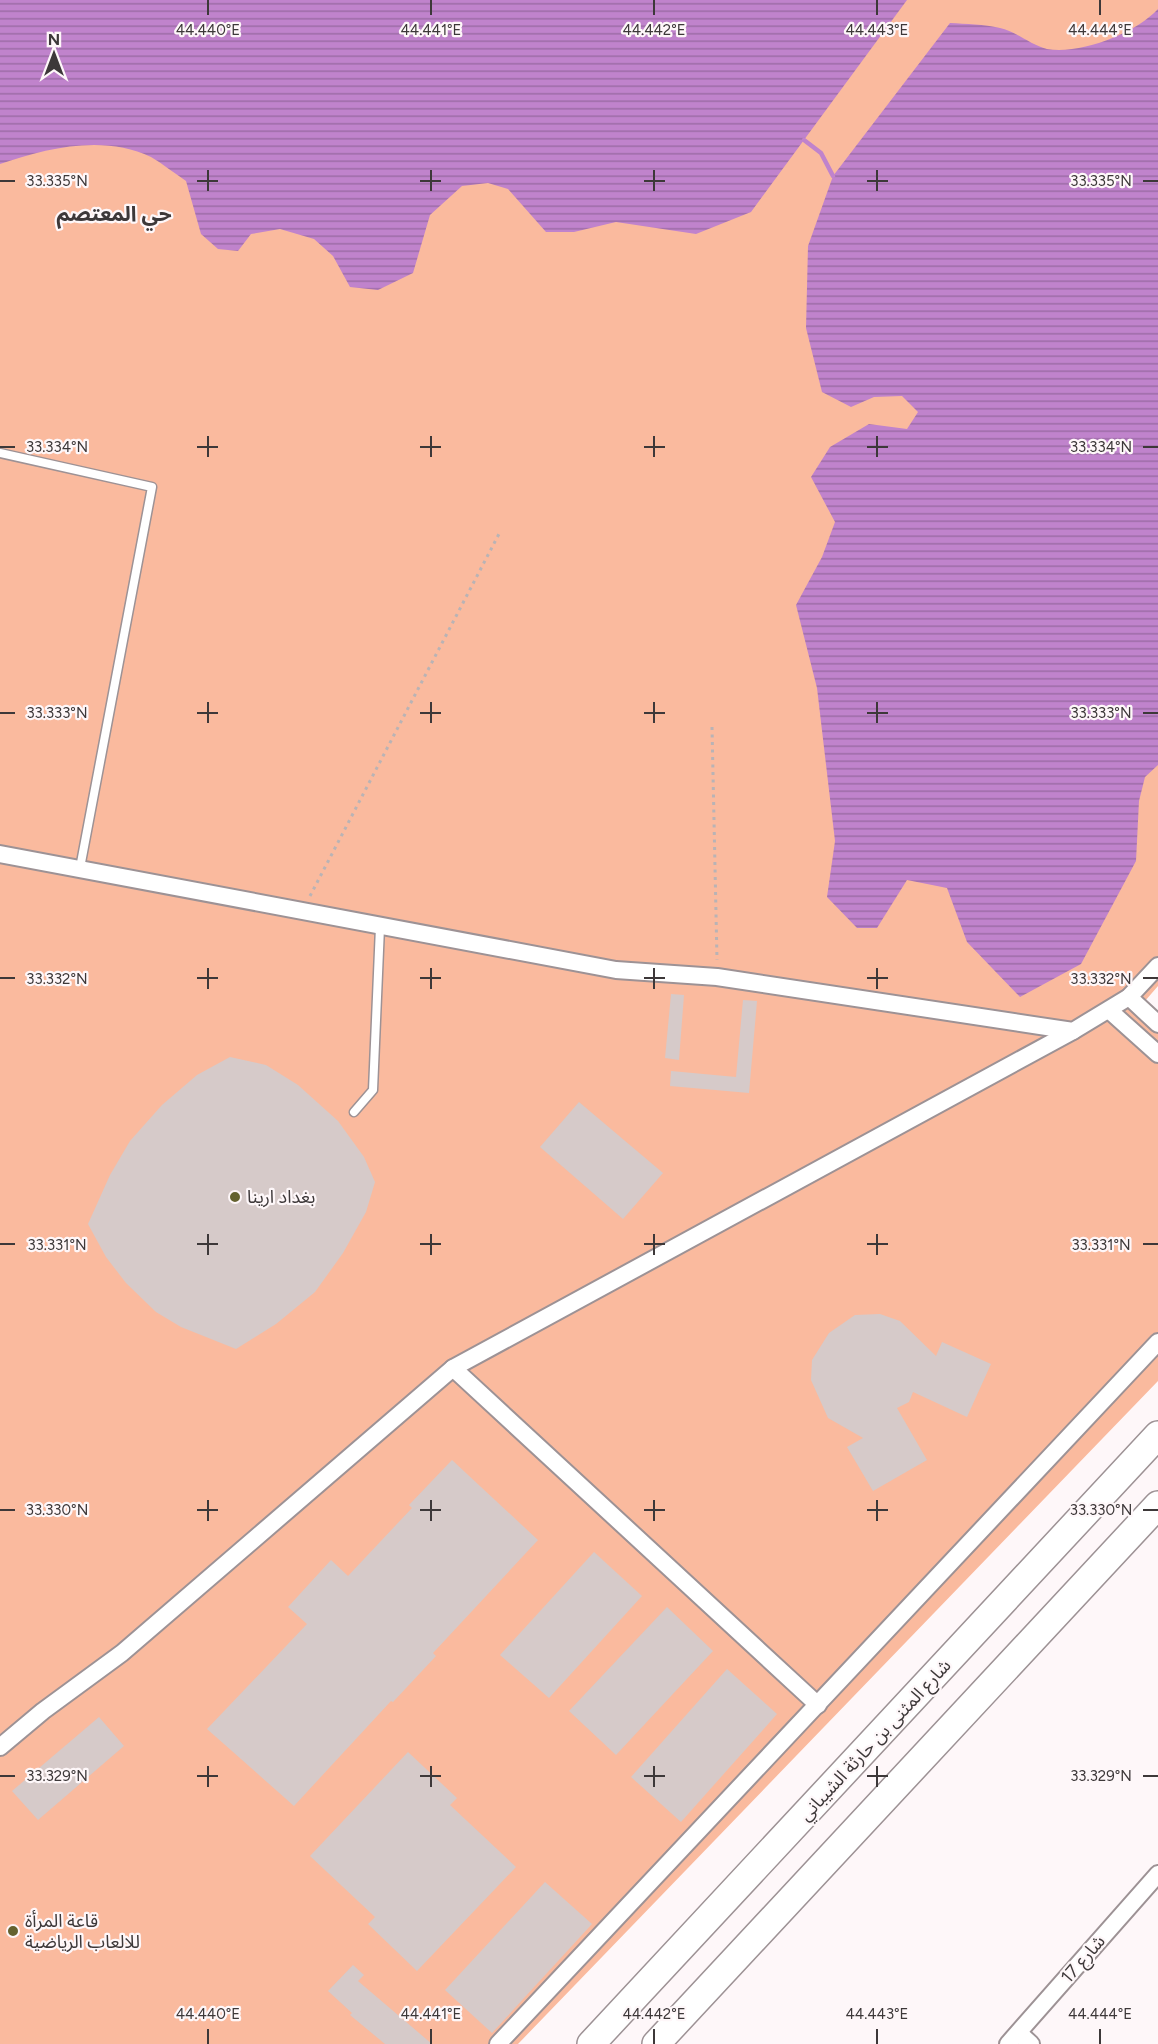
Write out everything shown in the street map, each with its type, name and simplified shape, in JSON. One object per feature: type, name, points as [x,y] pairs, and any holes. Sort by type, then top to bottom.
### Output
[{"type":"main road","name":"شارع المثنى بن حارثة الشيباني","points":[[591,2044],[1158,1435]]},
{"type":"main road","points":[[656,2044],[1158,1505]]},
{"type":"street","points":[[0,854],[616,970],[717,977],[1073,1031]]},
{"type":"street","points":[[0,1747],[43,1711],[122,1653],[453,1368],[1110,1011],[1129,997],[1158,966]]},
{"type":"street","points":[[1129,997],[1158,1024]]},
{"type":"street","points":[[1110,1011],[1158,1054]]},
{"type":"street","points":[[498,2044],[1158,1342]]},
{"type":"street","points":[[453,1368],[818,1705]]},
{"type":"street","name":"شارع 17","points":[[1019,2040],[1158,1875]]},
{"type":"lane","points":[[0,453],[152,487],[80,868]]},
{"type":"lane","points":[[354,1112],[373,1090],[380,927]]},
{"type":"path","points":[[303,911],[500,532]]},
{"type":"path","points":[[712,727],[717,977]]},
{"type":"shaded area","points":[[0,0],[1158,0],[1158,986],[1145,1001],[1158,1012],[1158,1381],[518,2044],[0,2044]]},
{"type":"shaded area","points":[[0,0],[907,0],[751,212],[696,234],[616,222],[574,232],[546,232],[508,189],[488,183],[462,186],[430,215],[413,273],[378,290],[350,287],[333,256],[314,239],[280,229],[251,234],[238,251],[218,249],[201,234],[186,181],[151,157],[133,150],[114,146],[75,146],[36,153],[0,164]]},
{"type":"shaded area","points":[[1158,9],[1158,765],[1145,777],[1139,801],[1136,861],[1081,964],[1020,997],[967,942],[947,888],[907,880],[877,928],[857,928],[827,897],[835,841],[817,688],[796,605],[822,557],[835,522],[811,477],[830,447],[869,424],[907,429],[918,412],[902,396],[874,397],[851,407],[822,392],[806,328],[808,246],[833,176],[950,23],[1000,28],[1047,49],[1075,49],[1122,34]]},
{"type":"building","points":[[671,994],[684,995],[679,1060],[665,1058]]},
{"type":"building","points":[[743,1000],[757,1001],[749,1093],[670,1086],[671,1071],[736,1077]]},
{"type":"building","name":"بغداد ارينا","points":[[230,1057],[266,1065],[298,1085],[338,1121],[364,1157],[375,1182],[366,1212],[343,1253],[315,1292],[276,1324],[236,1349],[181,1327],[156,1312],[126,1283],[106,1257],[88,1224],[110,1175],[130,1141],[162,1105],[197,1075]]},
{"type":"building","points":[[579,1102],[663,1173],[623,1219],[540,1147]]},
{"type":"building","points":[[880,1314],[900,1321],[936,1356],[942,1342],[991,1364],[967,1417],[913,1392],[909,1402],[897,1408],[927,1460],[873,1491],[847,1447],[863,1438],[828,1418],[811,1380],[812,1360],[829,1333],[855,1315]]},
{"type":"building","points":[[452,1460],[538,1540],[433,1653],[436,1656],[294,1806],[207,1729],[307,1624],[288,1607],[331,1560],[348,1576],[412,1508],[409,1505]]},
{"type":"building","points":[[594,1552],[642,1596],[549,1698],[500,1655]]},
{"type":"building","points":[[667,1607],[713,1651],[616,1755],[569,1711]]},
{"type":"building","points":[[727,1669],[777,1714],[681,1822],[631,1777]]},
{"type":"building","points":[[99,1717],[124,1746],[38,1820],[12,1791]]},
{"type":"building","points":[[408,1752],[457,1798],[450,1805],[516,1867],[417,1971],[368,1924],[375,1917],[310,1856]]},
{"type":"building","points":[[545,1882],[592,1924],[492,2033],[445,1990]]},
{"type":"building","points":[[353,1965],[364,1975],[358,1981],[432,2044],[385,2044],[350,2015],[352,2013],[328,1991]]},
{"type":"waterway","points":[[804,140],[821,153],[833,176]]},
{"type":"place","name":"بغداد ارينا","points":[[235,1197]]},
{"type":"place","name":"قاعة المرأة للالعاب الرياضية","points":[[13,1931]]},
{"type":"district","name":"حي المعتصم","points":[[114,214]]}]
